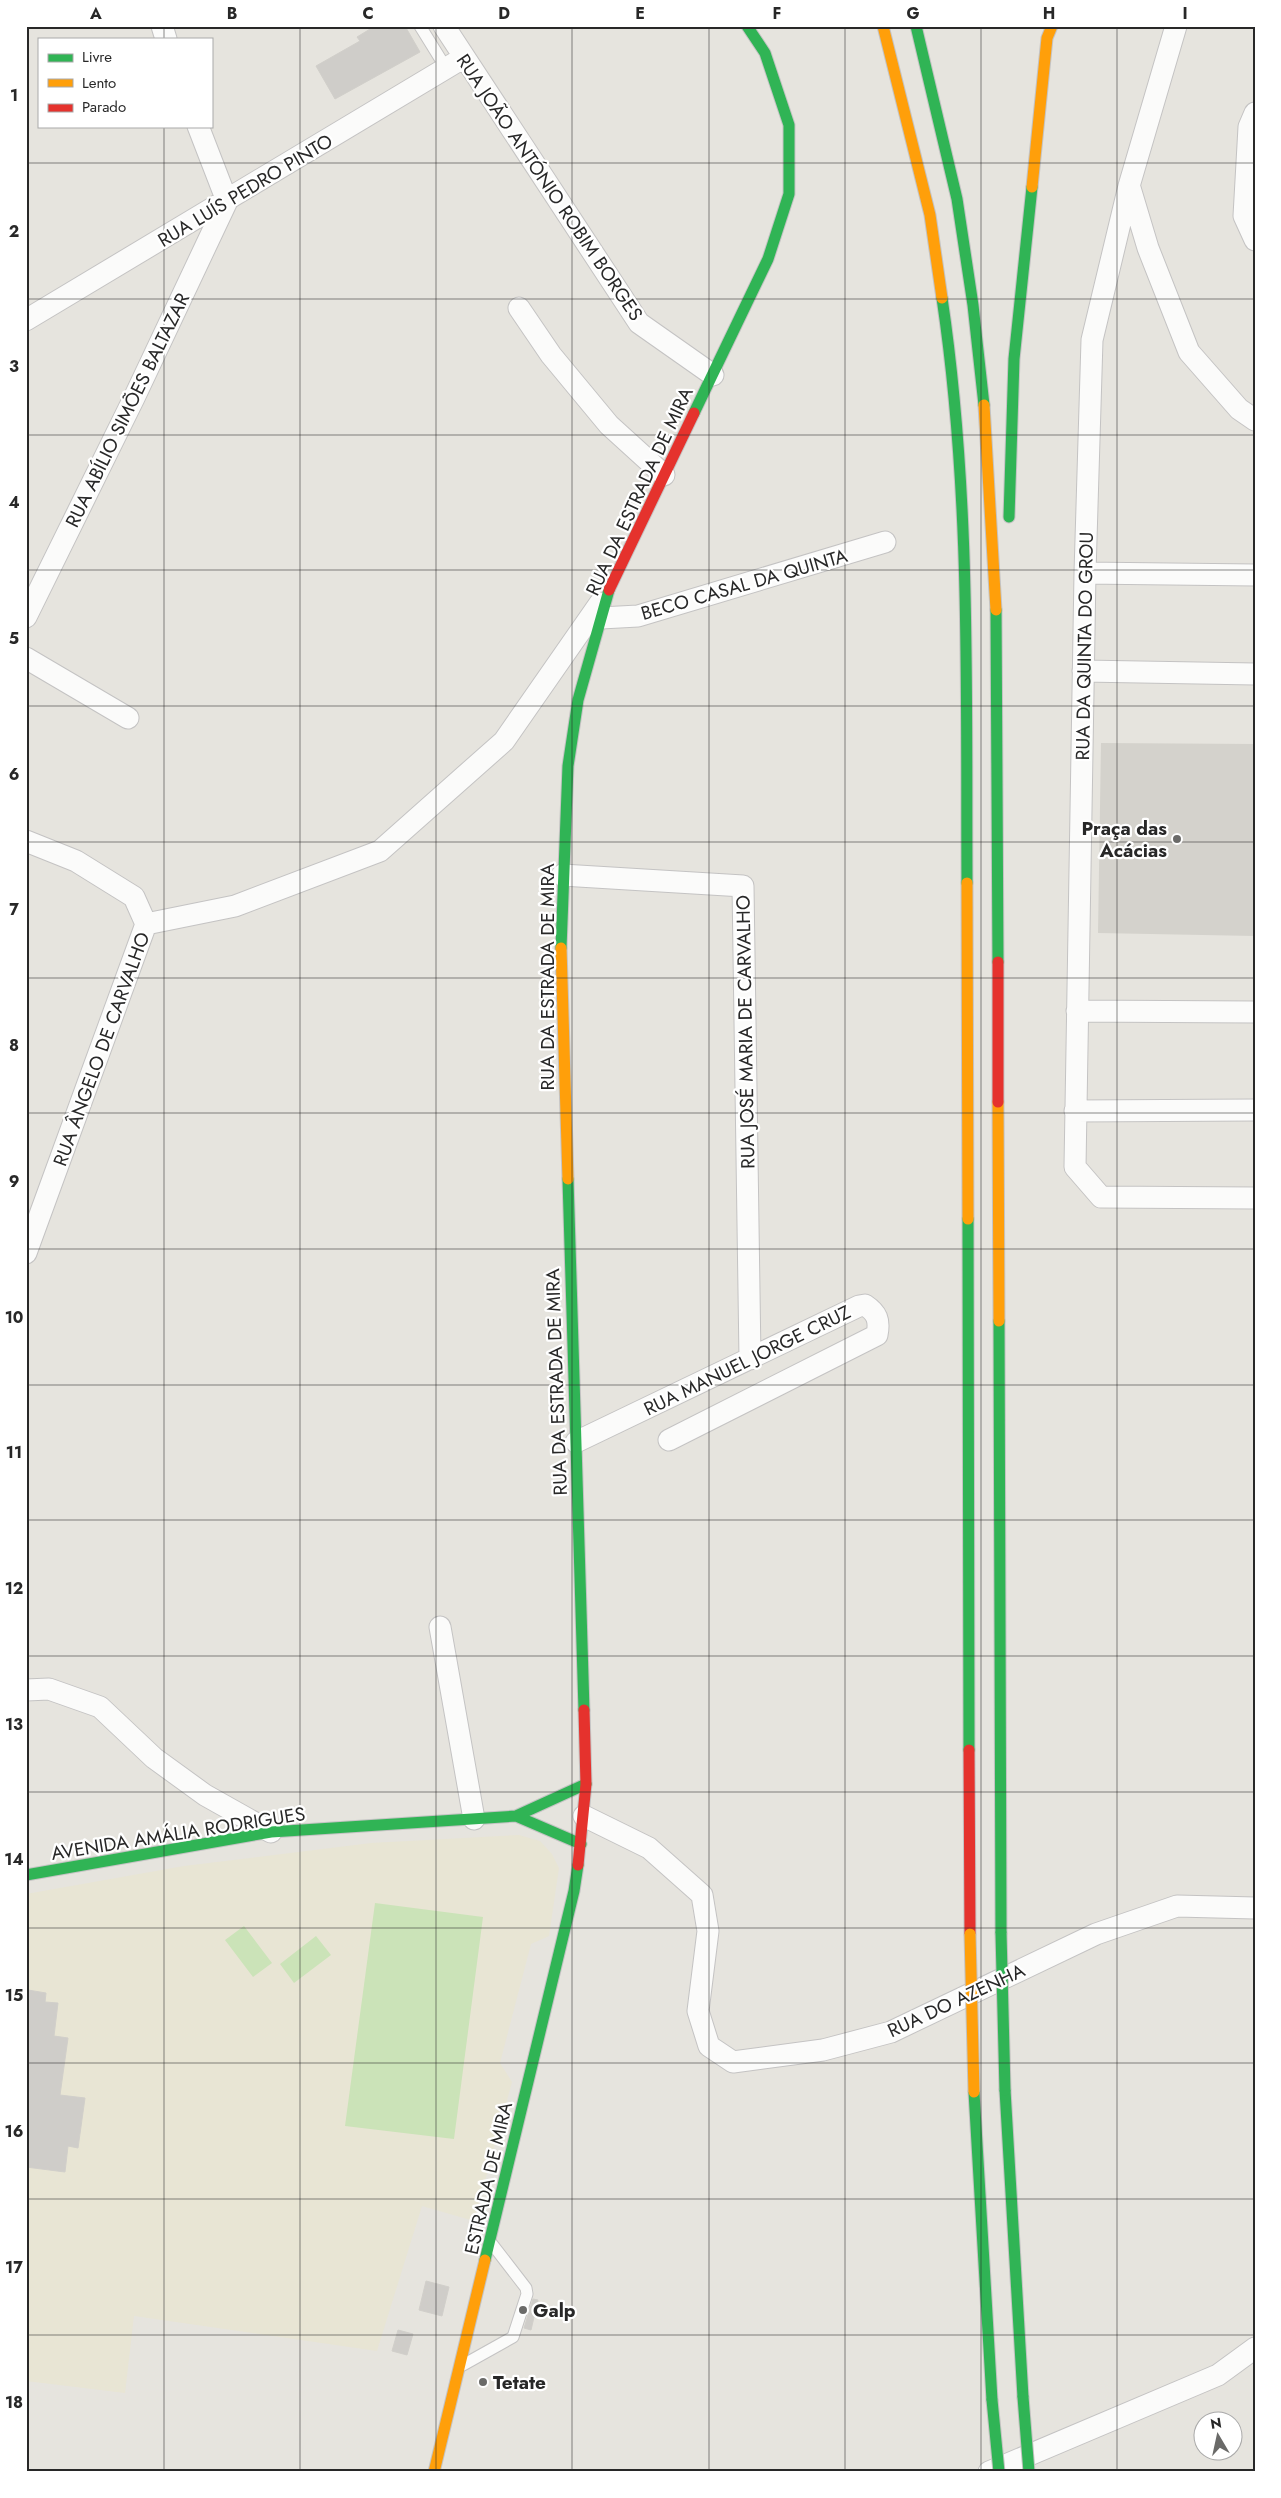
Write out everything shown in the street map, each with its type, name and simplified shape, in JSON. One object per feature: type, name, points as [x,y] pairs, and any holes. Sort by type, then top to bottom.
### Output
[{"type":"main road","name":"RUA DA ESTRADA DE MIRA","points":[[574,1891],[582,1844],[586,1784],[560,923],[568,766],[578,700],[608,592],[768,259],[789,194],[789,125],[765,53],[747,26]]},
{"type":"main road","points":[[884,26],[930,215],[954,376],[963,489],[966,646],[970,1934],[974,2092],[992,2400],[999,2472]]},
{"type":"main road","points":[[916,26],[957,198],[982,370],[992,487],[998,623],[1001,1933],[1005,2090],[1029,2472]]},
{"type":"main road","points":[[1007,529],[1010,500],[1014,359],[1047,38],[1052,26]]},
{"type":"main road","points":[[998,623],[1004,557]]},
{"type":"main road","name":"AVENIDA AMÁLIA RODRIGUES","points":[[26,1875],[272,1832],[516,1816],[586,1784]]},
{"type":"main road","name":"AVENIDA AMÁLIA RODRIGUES","points":[[516,1816],[582,1844]]},
{"type":"main road","name":"ESTRADA DE MIRA","points":[[434,2472],[574,1891]]},
{"type":"street","points":[[162,26],[166,38]]},
{"type":"street","name":"RUA JOÃO ANTÓNIO ROBIM BORGES","points":[[444,26],[454,63],[638,323],[713,375]]},
{"type":"street","name":"RUA DA QUINTA DO GROU","points":[[1176,26],[1129,186],[1092,340],[1085,573],[1075,1167],[1101,1197],[1255,1198]]},
{"type":"street","name":"RUA LUÍS PEDRO PINTO","points":[[26,320],[454,63]]},
{"type":"street","points":[[1255,113],[1250,127],[1244,216],[1255,240]]},
{"type":"street","points":[[199,128],[227,201]]},
{"type":"street","points":[[1129,186],[1148,248],[1189,352],[1239,408],[1255,420]]},
{"type":"street","name":"RUA ABÍLIO SIMÕES BALTAZAR","points":[[26,617],[134,398],[227,201]]},
{"type":"street","points":[[519,308],[551,355],[609,425],[664,475]]},
{"type":"street","name":"BECO CASAL DA QUINTA","points":[[601,618],[638,616],[885,542]]},
{"type":"street","points":[[1085,573],[1255,575]]},
{"type":"street","name":"RUA ÂNGELO DE CARVALHO","points":[[26,1253],[146,924],[235,906],[380,851],[504,741],[608,592]]},
{"type":"street","points":[[26,658],[128,718]]},
{"type":"street","points":[[1083,671],[1255,674]]},
{"type":"street","points":[[26,842],[76,861],[134,898],[146,924]]},
{"type":"street","name":"RUA JOSÉ MARIA DE CARVALHO","points":[[562,875],[743,886],[750,1359]]},
{"type":"street","points":[[1077,1010],[1255,1012]]},
{"type":"street","points":[[1075,1111],[1255,1110]]},
{"type":"street","name":"RUA MANUEL JORGE CRUZ","points":[[576,1442],[858,1306],[864,1305],[874,1311],[880,1321],[877,1335],[669,1440]]},
{"type":"street","points":[[440,1628],[474,1819]]},
{"type":"street","points":[[26,1690],[50,1689],[100,1707],[154,1758],[205,1795],[272,1832]]},
{"type":"street","name":"RUA DO AZENHA","points":[[584,1816],[649,1848],[702,1895],[708,1931],[698,2011],[709,2046],[733,2062],[823,2050],[891,2032],[1096,1934],[1177,1906],[1255,1908]]},
{"type":"street","points":[[990,2472],[1218,2375],[1255,2348]]},
{"type":"lane","points":[[420,26],[454,63]]},
{"type":"lane","points":[[460,2367],[512,2337],[527,2294],[526,2288],[490,2242]]},
{"type":"shaded area","name":"Praça das Acácias","points":[[1101,743],[1255,744],[1255,936],[1098,933]]},
{"type":"shaded area","points":[[519,1835],[540,1841],[552,1854],[559,1868],[549,1936],[531,1944],[500,2063],[512,2082],[474,2221],[422,2206],[377,2351],[134,2316],[125,2393],[26,2381],[26,1894],[184,1866],[371,1843]]},
{"type":"green space","points":[[375,1903],[483,1917],[454,2139],[345,2126]]},
{"type":"green space","points":[[244,1926],[272,1963],[253,1977],[225,1940]]},
{"type":"green space","points":[[316,1936],[331,1955],[294,1983],[280,1964]]},
{"type":"building","points":[[375,26],[405,26],[420,52],[335,99],[316,66],[360,41],[357,37]]},
{"type":"building","points":[[28,1990],[46,1993],[45,2002],[58,2003],[54,2036],[68,2038],[60,2095],[85,2098],[78,2148],[68,2146],[65,2172],[26,2167]]},
{"type":"building","points":[[426,2281],[449,2287],[442,2316],[419,2310]]},
{"type":"building","points":[[533,2299],[538,2300],[531,2330],[524,2328]]},
{"type":"building","points":[[398,2330],[413,2334],[407,2355],[392,2351]]},
{"type":"traffic: fast","points":[[694,413],[768,259],[789,194],[789,125],[765,53],[747,26]]},
{"type":"traffic: fast","points":[[916,26],[957,199],[973,305],[984,405]]},
{"type":"traffic: fast","points":[[1009,517],[1014,359],[1032,187]]},
{"type":"traffic: fast","points":[[942,298],[958,444],[962,517],[966,663],[967,883]]},
{"type":"traffic: fast","points":[[561,948],[568,766],[578,700],[609,590]]},
{"type":"traffic: fast","points":[[996,610],[998,962]]},
{"type":"traffic: fast","points":[[568,1179],[584,1710]]},
{"type":"traffic: fast","points":[[968,1219],[969,1750]]},
{"type":"traffic: fast","points":[[999,1321],[1001,1933]]},
{"type":"traffic: fast","points":[[26,1875],[271,1832],[516,1816],[586,1784]]},
{"type":"traffic: fast","points":[[516,1816],[581,1844]]},
{"type":"traffic: fast","points":[[485,2260],[574,1891],[578,1865]]},
{"type":"traffic: fast","points":[[1001,1933],[1005,2090]]},
{"type":"traffic: fast","points":[[1005,2090],[1023,2397]]},
{"type":"traffic: fast","points":[[974,2092],[992,2400]]},
{"type":"traffic: fast","points":[[1023,2397],[1029,2472]]},
{"type":"traffic: fast","points":[[992,2400],[999,2472]]},
{"type":"traffic: slow","points":[[883,26],[930,215],[942,298]]},
{"type":"traffic: slow","points":[[1032,187],[1047,38],[1052,26]]},
{"type":"traffic: slow","points":[[984,405],[996,610]]},
{"type":"traffic: slow","points":[[967,883],[968,1219]]},
{"type":"traffic: slow","points":[[561,948],[568,1179]]},
{"type":"traffic: slow","points":[[998,1102],[999,1321]]},
{"type":"traffic: slow","points":[[970,1934],[974,2092]]},
{"type":"traffic: slow","points":[[434,2472],[485,2260]]},
{"type":"traffic: jam","points":[[609,590],[694,413]]},
{"type":"traffic: jam","points":[[998,962],[998,1102]]},
{"type":"traffic: jam","points":[[578,1865],[586,1784],[584,1710]]},
{"type":"traffic: jam","points":[[969,1750],[970,1934]]},
{"type":"place","name":"Praça das Acácias","points":[[1177,839]]},
{"type":"place","name":"Galp","points":[[523,2310]]},
{"type":"place","name":"Tetate","points":[[483,2382]]}]
